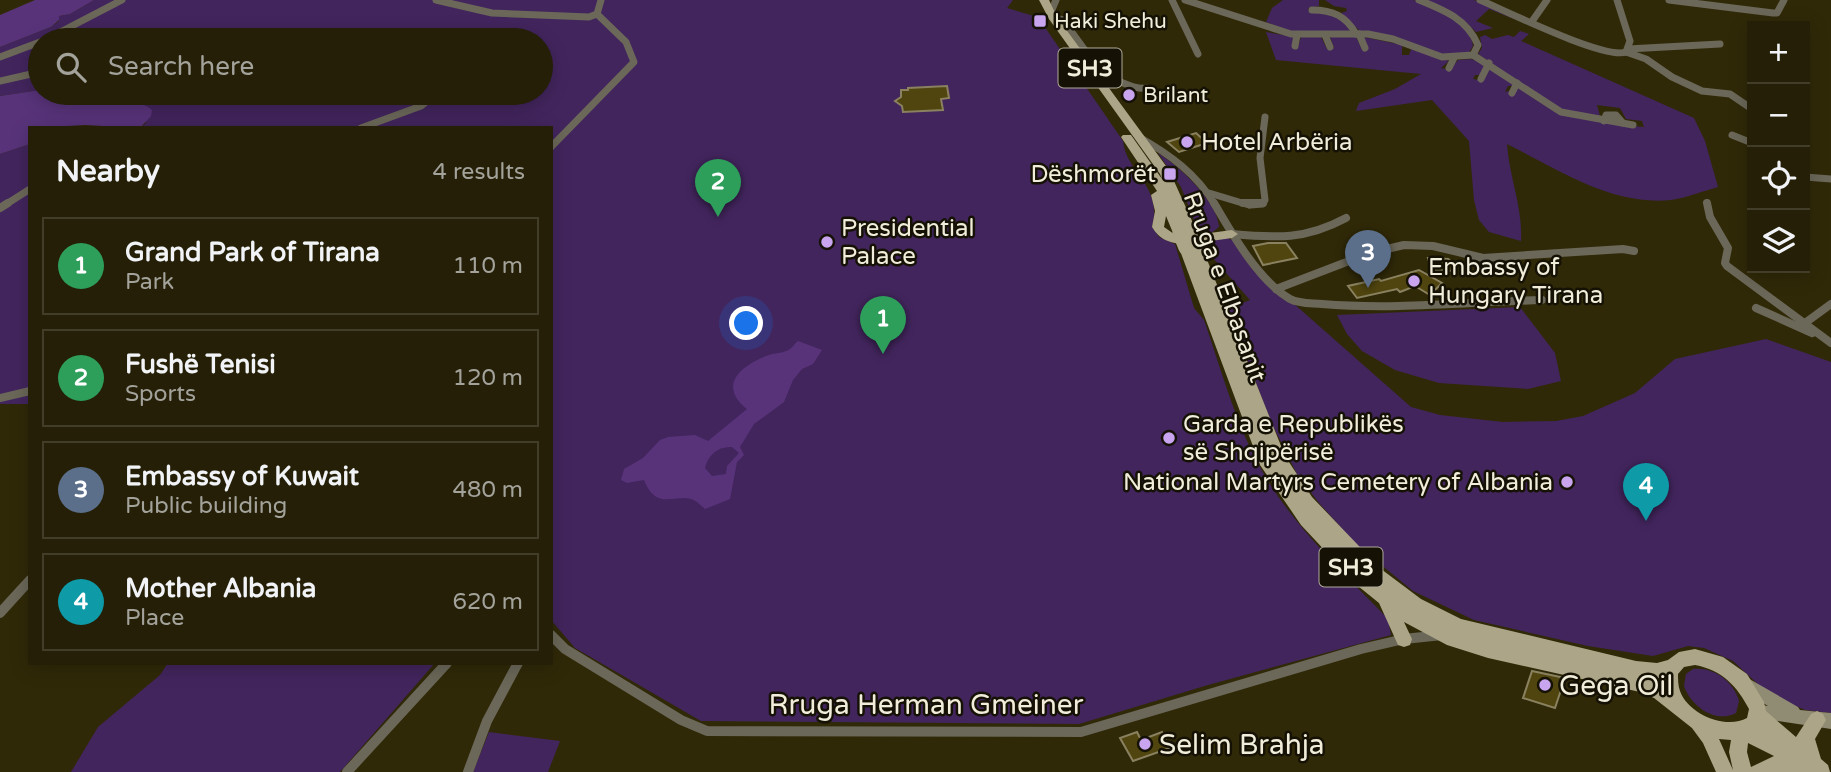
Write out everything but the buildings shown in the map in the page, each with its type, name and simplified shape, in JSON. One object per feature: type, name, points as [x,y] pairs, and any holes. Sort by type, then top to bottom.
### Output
[{"type":"main road","name":"Rruga e Elbasanit","points":[[1034,0],[1164,193],[1188,240],[1279,459],[1318,515],[1375,574],[1415,604],[1444,620],[1473,631],[1636,668],[1657,671],[1672,667]]},
{"type":"main road","name":"Rruga e Elbasanit","points":[[1044,0],[1051,15],[1099,76],[1173,186],[1188,240],[1258,445],[1269,468],[1293,504],[1318,534],[1383,597],[1444,635],[1488,649],[1640,684],[1660,692],[1680,706]]},
{"type":"main road","points":[[1148,167],[1161,211],[1158,227],[1162,234],[1176,240],[1232,234]]},
{"type":"main road","points":[[1383,597],[1404,639]]},
{"type":"main road","name":"SH3","points":[[1741,680],[1723,666],[1702,658],[1684,658],[1672,667],[1668,676],[1670,687],[1680,706],[1698,722],[1721,732],[1743,732],[1774,745],[1815,770]]},
{"type":"main road","points":[[1741,680],[1754,698],[1757,713],[1753,725],[1743,732],[1738,748],[1743,772]]},
{"type":"main road","points":[[1741,680],[1816,719]]},
{"type":"main road","points":[[1757,713],[1816,719]]},
{"type":"main road","points":[[1757,713],[1815,770]]},
{"type":"main road","points":[[1815,770],[1806,749],[1805,737],[1816,719]]},
{"type":"main road","points":[[1698,722],[1713,745],[1725,772]]},
{"type":"main road","points":[[1758,772],[1769,765],[1783,762],[1815,770]]},
{"type":"street","points":[[72,28],[104,7],[122,0]]},
{"type":"street","points":[[436,0],[459,9],[485,13],[589,17],[597,14]]},
{"type":"street","points":[[597,14],[601,0]]},
{"type":"street","points":[[1051,15],[1056,0]]},
{"type":"street","points":[[1172,0],[1198,54]]},
{"type":"street","points":[[1185,0],[1297,34],[1380,36],[1454,58],[1473,55],[1561,112],[1604,121],[1603,117],[1611,115],[1620,117],[1623,123],[1633,125]]},
{"type":"street","points":[[1419,0],[1455,16],[1468,27],[1478,45],[1473,55]]},
{"type":"street","points":[[1480,0],[1609,54],[1623,55],[1630,41],[1617,0]]},
{"type":"street","points":[[1532,20],[1547,0]]},
{"type":"street","points":[[1669,0],[1777,13],[1784,0]]},
{"type":"street","points":[[1312,10],[1329,10],[1340,14],[1349,21],[1365,48]]},
{"type":"street","points":[[553,145],[634,62],[635,54],[629,45],[597,14]]},
{"type":"street","points":[[1296,46],[1297,34]]},
{"type":"street","points":[[1325,35],[1330,47]]},
{"type":"street","points":[[1627,51],[1720,44]]},
{"type":"street","points":[[1405,53],[1408,45]]},
{"type":"street","points":[[0,57],[28,47]]},
{"type":"street","points":[[1627,51],[1702,91],[1730,94],[1747,106]]},
{"type":"street","points":[[1449,68],[1454,58]]},
{"type":"street","points":[[1481,79],[1489,63]]},
{"type":"street","points":[[0,81],[28,75]]},
{"type":"street","points":[[1099,76],[1133,89],[1147,88]]},
{"type":"street","points":[[1512,93],[1517,83]]},
{"type":"street","points":[[366,126],[419,105]]},
{"type":"street","points":[[1208,193],[1249,205],[1263,204],[1265,200],[1260,169],[1260,145],[1265,117]]},
{"type":"street","points":[[1732,135],[1747,141]]},
{"type":"street","points":[[1137,136],[1169,154],[1208,193],[1232,234],[1276,289],[1293,301],[1336,306],[1542,300]]},
{"type":"street","points":[[1810,177],[1831,179]]},
{"type":"street","points":[[0,208],[28,190]]},
{"type":"street","points":[[1707,203],[1710,217],[1728,248],[1725,263],[1727,266],[1820,337]]},
{"type":"street","points":[[1232,234],[1290,238],[1311,236],[1346,218]]},
{"type":"street","points":[[1276,289],[1370,253],[1404,245],[1433,246],[1483,258],[1634,251]]},
{"type":"street","points":[[1805,323],[1831,304]]},
{"type":"street","points":[[1756,308],[1831,344]]},
{"type":"street","points":[[0,398],[28,391]]},
{"type":"street","points":[[0,613],[28,582]]},
{"type":"street","name":"Rruga Herman Gmeiner","points":[[553,637],[565,649],[681,720],[707,731],[1081,732],[1263,677],[1404,639],[1444,635]]},
{"type":"street","points":[[347,772],[445,665]]},
{"type":"street","points":[[468,772],[487,721],[517,665]]},
{"type":"shaded area","points":[[35,0],[94,0],[70,14],[59,16],[59,20],[51,27],[28,28],[28,36],[0,47],[0,15]]},
{"type":"shaded area","points":[[94,0],[1013,0],[1007,8],[1034,16],[1042,23],[1123,141],[1130,162],[1153,200],[1152,227],[1159,237],[1175,244],[1194,308],[1204,320],[1238,420],[1265,476],[1307,533],[1388,619],[1391,635],[1208,685],[1079,724],[701,721],[575,648],[553,622],[553,126],[142,126],[146,123],[137,105],[553,105],[553,28],[48,28],[59,21],[59,16],[70,14]]},
{"type":"shaded area","points":[[1283,0],[1319,0],[1319,6],[1308,8],[1309,11],[1340,17],[1350,31],[1292,32],[1266,22],[1272,8]]},
{"type":"shaded area","points":[[1325,0],[1412,0],[1430,5],[1458,22],[1471,38],[1473,46],[1468,54],[1443,55],[1361,32],[1341,13],[1347,11],[1346,8],[1334,6]]},
{"type":"shaded area","points":[[1425,0],[1474,0],[1517,16],[1514,19],[1489,9],[1476,21],[1493,28],[1476,32],[1467,23]]},
{"type":"shaded area","points":[[1520,31],[1529,34],[1521,41],[1694,118],[1705,141],[1718,187],[1671,200],[1627,197],[1585,184],[1507,144],[1520,216],[1521,241],[1489,232],[1479,220],[1474,200],[1469,141],[1432,100],[1356,111],[1359,103],[1395,89],[1421,74],[1276,60],[1266,32],[1294,37],[1298,47],[1301,37],[1321,37],[1327,49],[1334,48],[1330,37],[1356,37],[1362,49],[1367,49],[1364,37],[1402,45],[1402,55],[1409,55],[1411,49],[1449,61],[1441,68],[1450,70],[1458,60],[1471,59],[1485,64],[1480,75],[1475,75],[1473,79],[1483,81],[1489,69],[1513,83],[1505,92],[1519,88],[1548,106],[1579,117],[1644,127],[1642,121],[1626,119],[1620,108],[1597,105],[1600,116],[1561,110],[1478,54],[1482,48],[1480,37],[1514,37]]},
{"type":"shaded area","points":[[28,36],[28,92],[0,96],[0,47]]},
{"type":"shaded area","points":[[28,92],[28,105],[144,105],[152,110],[151,116],[142,126],[28,126],[28,145],[0,154],[0,96]]},
{"type":"shaded area","points":[[28,145],[28,404],[0,404],[0,154]]},
{"type":"shaded area","points":[[1158,153],[1205,196],[1217,217],[1219,227],[1211,233],[1200,235],[1181,187]]},
{"type":"shaded area","name":"National Martyrs Cemetery of Albania","points":[[1225,237],[1234,241],[1293,303],[1411,407],[1440,415],[1503,422],[1556,421],[1583,416],[1635,393],[1675,359],[1766,339],[1831,362],[1831,713],[1805,710],[1789,703],[1761,687],[1733,661],[1704,648],[1688,646],[1653,656],[1588,646],[1474,620],[1413,591],[1357,545],[1297,474],[1271,422],[1226,304],[1231,302],[1237,305],[1250,300],[1206,250],[1201,238]]},
{"type":"shaded area","points":[[1520,307],[1555,353],[1561,381],[1528,389],[1439,383],[1395,370],[1362,351],[1347,334],[1337,315]]},
{"type":"shaded area","points":[[798,341],[822,350],[813,364],[802,369],[793,380],[784,402],[754,424],[740,447],[744,455],[737,462],[730,499],[705,509],[690,499],[662,499],[650,490],[644,480],[627,483],[621,480],[624,469],[643,458],[660,440],[695,435],[708,441],[747,409],[734,392],[733,384],[742,370],[759,359],[788,350]],"holes":[[[732,447],[739,453],[727,466],[726,474],[712,476],[705,468],[711,455],[718,450]]]},
{"type":"shaded area","points":[[167,665],[433,665],[340,772],[71,772],[98,727],[160,675]]},
{"type":"shaded area","points":[[1693,669],[1715,673],[1732,687],[1739,701],[1736,713],[1728,716],[1712,715],[1692,700],[1684,686],[1686,674]]},
{"type":"shaded area","points":[[489,732],[560,741],[548,772],[473,772]]},
{"type":"place","name":"Haki Shehu","points":[[1040,21]]},
{"type":"place","name":"Brilant","points":[[1129,95]]},
{"type":"place","name":"Hotel Arbëria","points":[[1187,142]]},
{"type":"place","name":"Dëshmorët","points":[[1170,174]]},
{"type":"place","name":"Fushë Tenisi","points":[[718,217]]},
{"type":"place","name":"Presidential Palace","points":[[827,242]]},
{"type":"place","name":"Embassy of Hungary Tirana","points":[[1414,281]]},
{"type":"place","name":"Embassy of Kuwait","points":[[1368,288]]},
{"type":"place","name":"Grand Park of Tirana","points":[[883,354]]},
{"type":"place","name":"Garda e Republikës së Shqipërisë","points":[[1169,438]]},
{"type":"place","name":"National Martyrs Cemetery of Albania","points":[[1567,482]]},
{"type":"place","name":"Mother Albania","points":[[1646,521]]},
{"type":"place","name":"Gega Oil","points":[[1545,685]]},
{"type":"place","name":"Selim Brahja","points":[[1145,744]]}]
